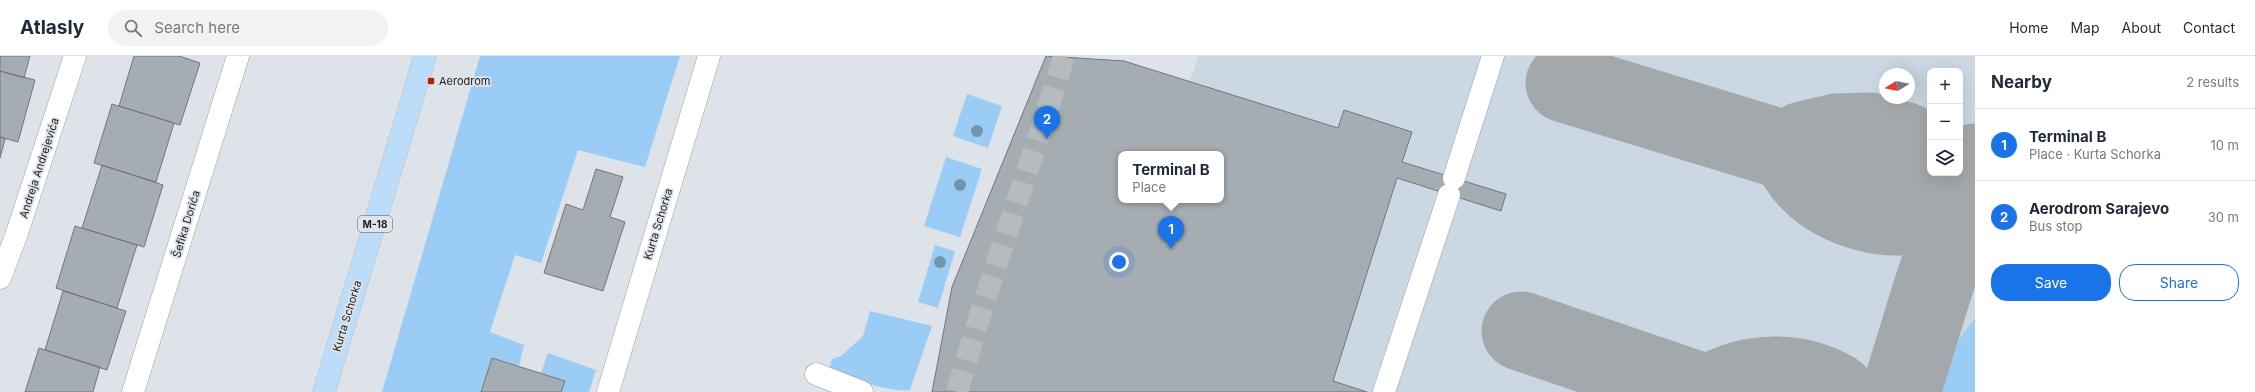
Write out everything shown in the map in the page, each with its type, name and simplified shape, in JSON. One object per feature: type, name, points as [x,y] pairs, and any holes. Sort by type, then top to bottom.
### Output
[{"type":"main road","name":"Kurta Schorka","points":[[324,392],[425,56]]},
{"type":"street","name":"Andreja Andrejevića","points":[[0,278],[16,236],[75,56]]},
{"type":"street","name":"Šefika Dorića","points":[[133,392],[238,56]]},
{"type":"street","name":"Kurta Schorka","points":[[608,392],[709,56]]},
{"type":"street","points":[[1384,392],[1493,56]]},
{"type":"street","points":[[816,374],[862,392]]},
{"type":"shaded area","points":[[480,56],[680,56],[645,167],[578,150],[541,263],[515,255],[490,332],[524,345],[519,366],[492,358],[481,392],[382,392]]},
{"type":"shaded area","points":[[1198,56],[1975,56],[1975,392],[1020,392],[1124,61],[1190,82]]},
{"type":"shaded area","points":[[967,94],[1002,106],[988,148],[953,136]]},
{"type":"shaded area","points":[[946,157],[982,169],[960,237],[924,226]]},
{"type":"shaded area","points":[[935,245],[955,251],[938,308],[918,302]]},
{"type":"shaded area","points":[[870,311],[932,326],[910,390],[879,387],[829,369],[832,359],[841,356],[863,336]]},
{"type":"shaded area","points":[[1975,318],[1975,392],[1942,392],[1958,341]]},
{"type":"shaded area","points":[[548,353],[596,370],[589,392],[561,392],[565,381],[541,373]]},
{"type":"building","points":[[0,56],[30,56],[24,78],[0,71]]},
{"type":"building","points":[[134,56],[179,56],[200,63],[180,125],[119,106]]},
{"type":"building","points":[[1046,56],[1124,61],[1338,128],[1344,110],[1412,132],[1402,162],[1506,194],[1501,211],[1397,178],[1333,381],[1367,392],[932,392],[952,287]]},
{"type":"building","points":[[0,71],[35,80],[18,142],[0,137]]},
{"type":"building","points":[[112,104],[174,123],[156,182],[94,163]]},
{"type":"building","points":[[0,137],[5,139],[0,158]]},
{"type":"building","points":[[102,165],[163,185],[144,247],[82,228]]},
{"type":"building","points":[[596,169],[623,177],[610,217],[625,222],[603,291],[544,273],[566,204],[583,210]]},
{"type":"building","points":[[75,226],[137,245],[117,308],[56,288]]},
{"type":"building","points":[[63,291],[126,311],[107,370],[45,350]]},
{"type":"building","points":[[39,348],[100,367],[93,392],[25,392]]},
{"type":"building","points":[[492,358],[565,381],[561,392],[481,392]]},
{"type":"taxiway","points":[[1565,83],[1788,151]]},
{"type":"taxiway","points":[[1927,153],[1903,141],[1870,132],[1837,133],[1803,141],[1788,151],[1807,178],[1817,188],[1829,196],[1856,209],[1886,216],[1914,214],[1940,206],[1965,194],[1951,176]]},
{"type":"taxiway","points":[[1901,392],[1932,291],[1975,163]]},
{"type":"taxiway","points":[[1521,331],[1700,392]]},
{"type":"taxiway","points":[[1714,392],[1743,380],[1774,376],[1806,380],[1835,392]]},
{"type":"tunnel","points":[[957,392],[982,308],[1064,56]]},
{"type":"place","name":"Aerodrom","points":[[431,81]]},
{"type":"place","name":"Aerodrom Sarajevo","points":[[1047,139]]},
{"type":"place","name":"Terminal B","points":[[1171,249]]}]
